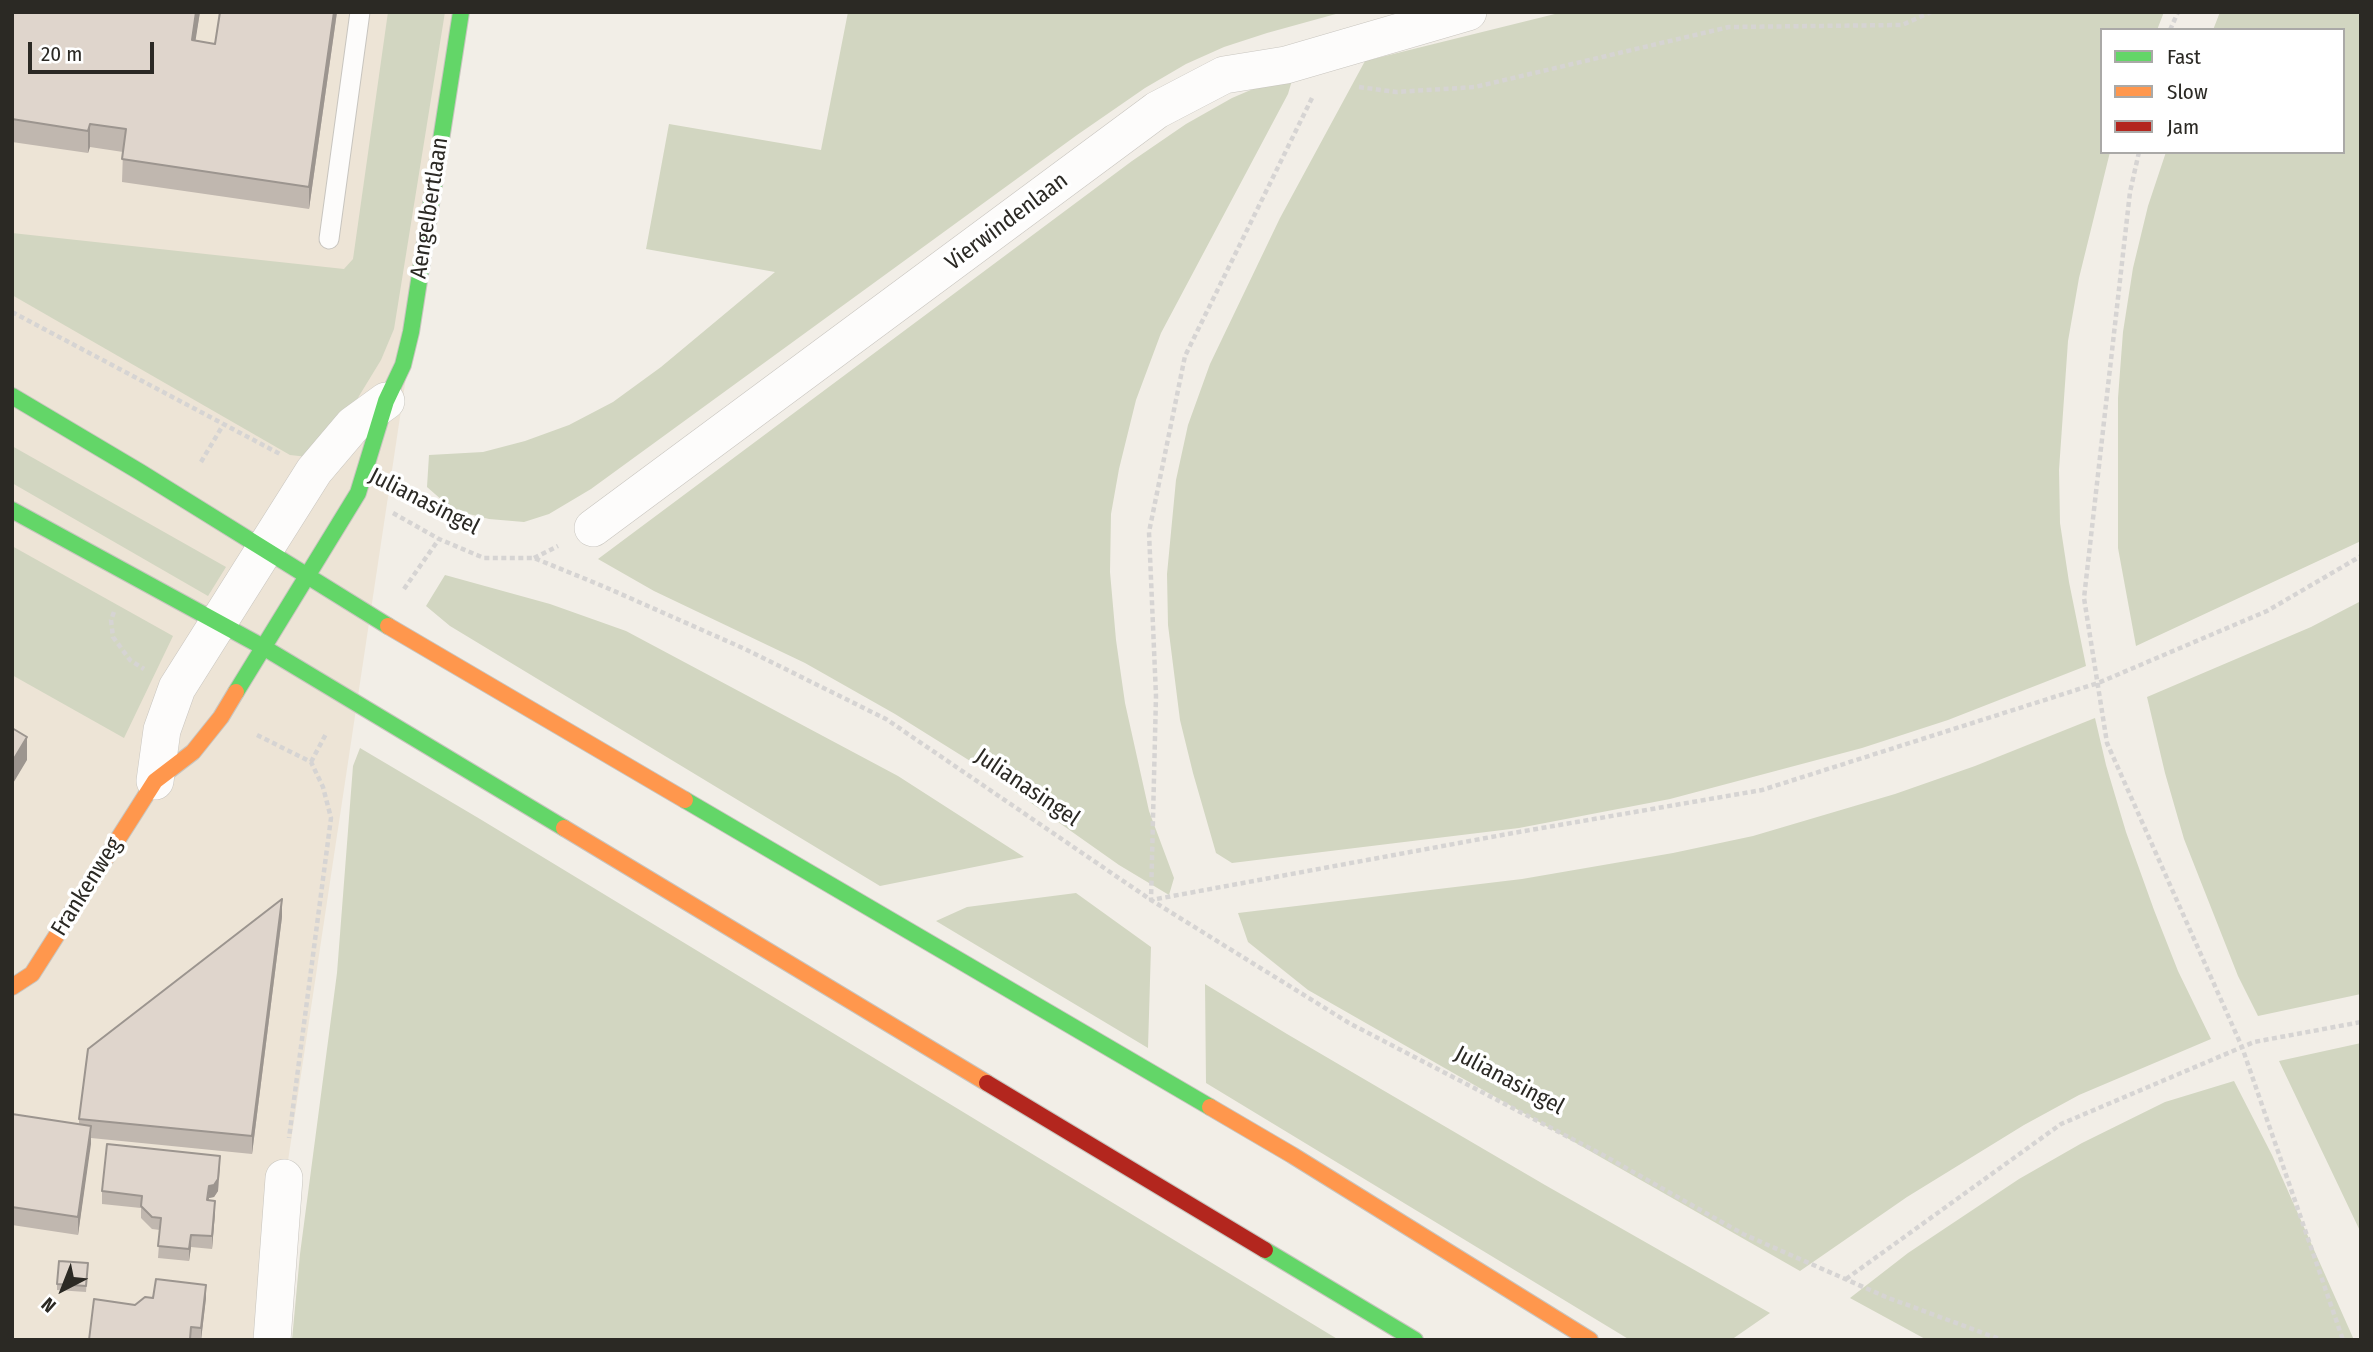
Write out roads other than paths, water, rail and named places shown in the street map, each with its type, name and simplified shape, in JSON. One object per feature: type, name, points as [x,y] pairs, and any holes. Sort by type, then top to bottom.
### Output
[{"type":"main road","name":"Aengelbertlaan","points":[[263,647],[358,493],[386,401],[402,365],[411,332],[460,12]]},
{"type":"main road","points":[[12,396],[140,472],[306,577],[1292,1155],[1590,1340]]},
{"type":"main road","points":[[12,510],[263,647],[1415,1340]]},
{"type":"main road","name":"Frankenweg","points":[[12,987],[32,974],[155,781],[193,752],[221,717],[263,647]]},
{"type":"street","name":"Vierwindenlaan","points":[[593,528],[1157,110],[1224,75],[1286,65],[1468,12]]},
{"type":"street","points":[[263,550],[314,471],[353,425],[386,401]]},
{"type":"street","name":"Frankenweg","points":[[155,781],[162,730],[177,688],[263,550]]},
{"type":"street","points":[[272,1340],[284,1178]]},
{"type":"lane","points":[[329,239],[360,12]]}]
